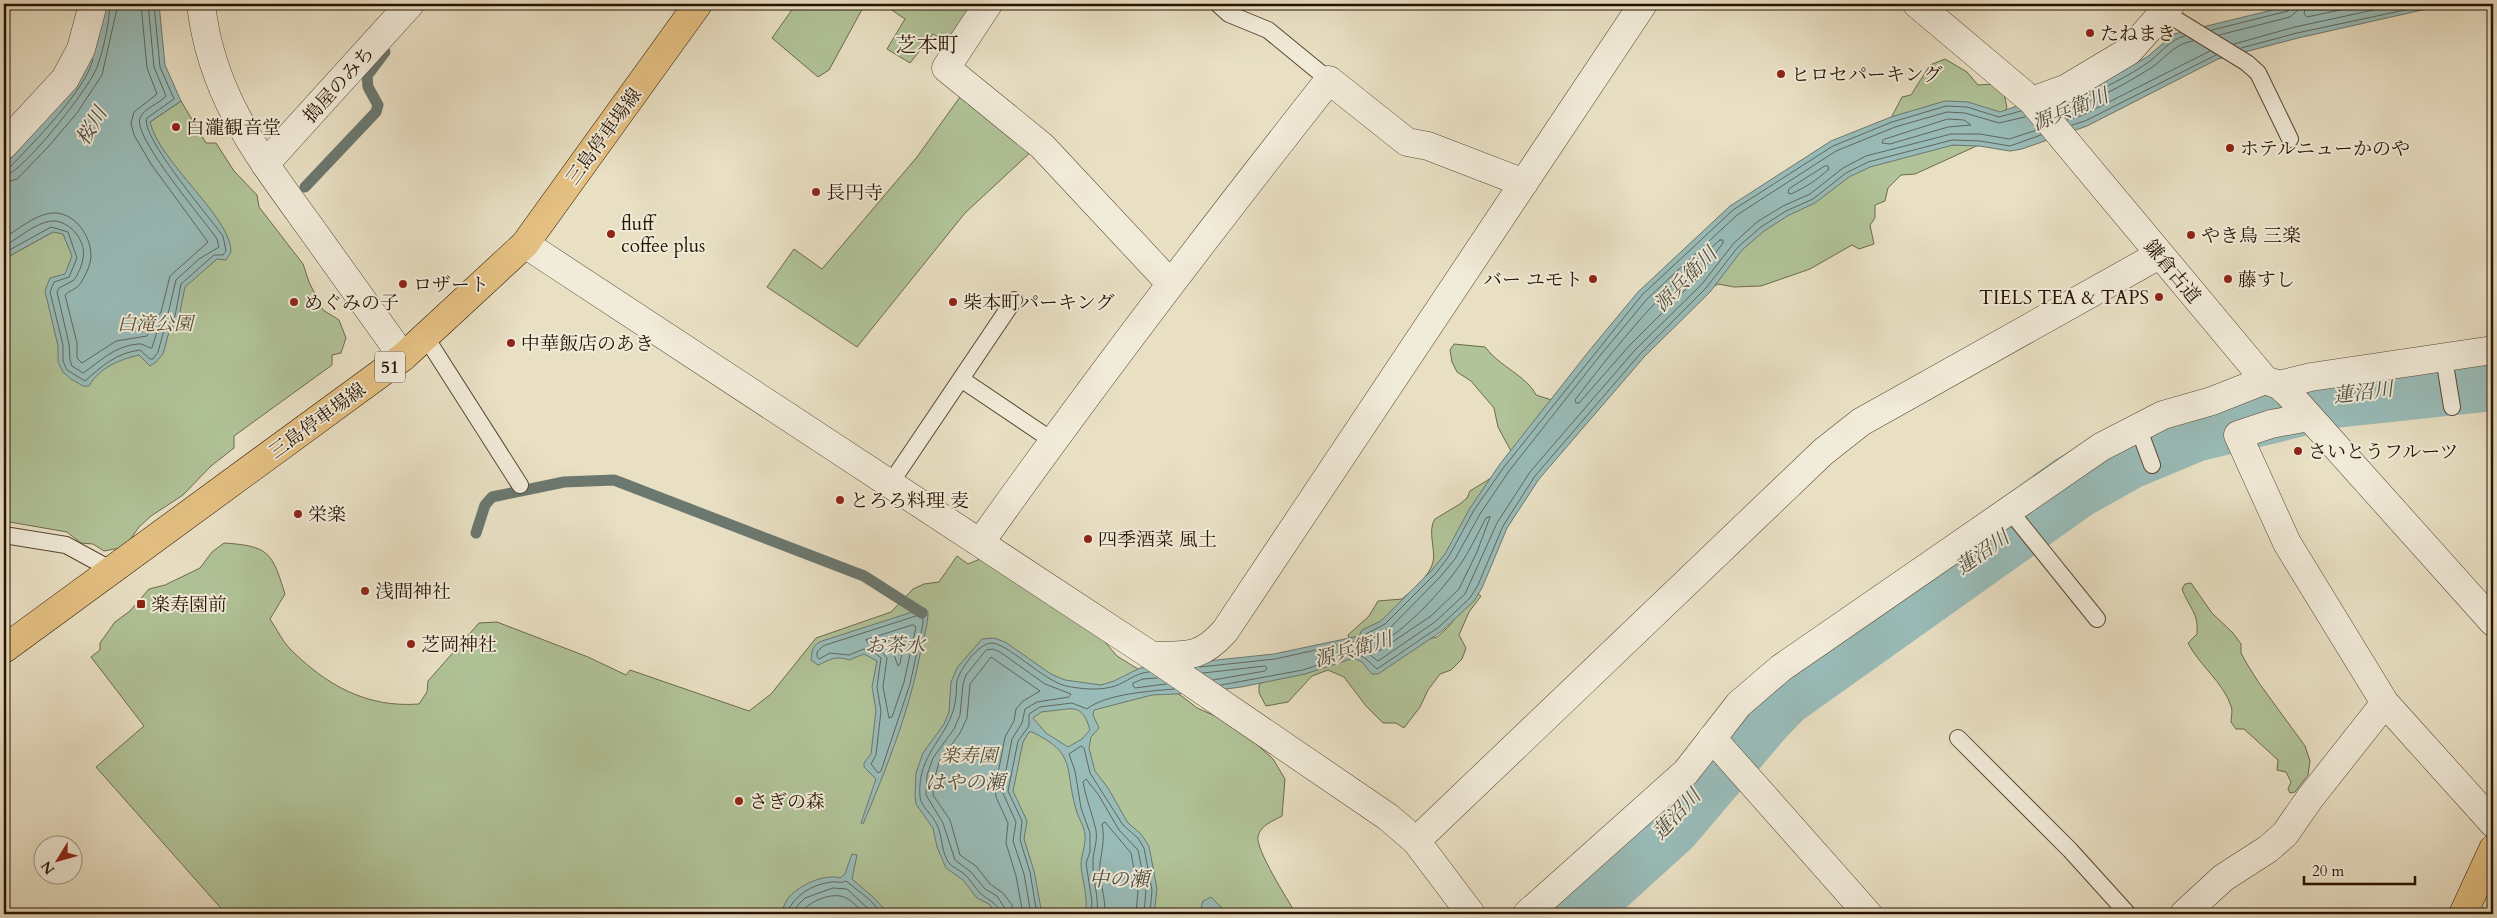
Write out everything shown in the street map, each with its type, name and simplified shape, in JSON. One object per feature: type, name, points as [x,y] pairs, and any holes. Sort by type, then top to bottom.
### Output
[{"type":"main road","name":"三島停車場線","points":[[4,649],[403,357],[525,244],[698,4]]},
{"type":"main road","points":[[2463,914],[2493,849]]},
{"type":"street","points":[[4,145],[65,79],[81,49],[93,4]]},
{"type":"street","points":[[201,4],[210,55],[224,95],[265,164],[403,357]]},
{"type":"street","name":"搗屋のみち","points":[[265,164],[410,4]]},
{"type":"street","points":[[988,4],[946,68],[1042,146],[1170,283]]},
{"type":"street","points":[[1156,659],[1196,654],[1212,646],[1225,631],[1643,4]]},
{"type":"street","name":"鎌倉古道","points":[[1917,4],[2033,102],[2159,255],[2493,622]]},
{"type":"street","points":[[2033,102],[2067,88],[2129,51],[2172,12]]},
{"type":"street","points":[[980,543],[1170,283],[1329,80],[1407,142],[1428,146],[1524,183]]},
{"type":"street","points":[[525,244],[1156,659],[1388,817],[1416,841],[1471,914]]},
{"type":"street","points":[[1416,841],[1794,478],[1838,440],[1862,422],[2159,255]]},
{"type":"street","points":[[2493,350],[2445,365],[2311,377],[2289,397],[2271,424],[2238,435],[2287,543],[2385,704],[2493,823]]},
{"type":"street","points":[[1527,914],[1686,772],[1723,750],[1740,704],[1781,668],[2013,514],[2102,447],[2140,432],[2163,415],[2212,401],[2289,397]]},
{"type":"street","points":[[2184,914],[2223,878],[2268,849],[2285,834],[2310,798],[2385,704]]},
{"type":"street","points":[[1723,750],[1868,914]]},
{"type":"lane","points":[[1218,4],[1229,14],[1268,30],[1329,80]]},
{"type":"lane","points":[[2172,12],[2247,63],[2258,73],[2290,139]]},
{"type":"lane","points":[[890,484],[1014,300]]},
{"type":"lane","points":[[425,336],[520,485]]},
{"type":"lane","points":[[2445,365],[2451,404]]},
{"type":"lane","points":[[961,378],[1053,441]]},
{"type":"lane","points":[[2140,432],[2151,463]]},
{"type":"lane","points":[[2013,514],[2097,619]]},
{"type":"lane","points":[[4,535],[66,544],[112,570]]},
{"type":"lane","points":[[1958,738],[2070,850],[2128,914]]},
{"type":"green space","points":[[796,4],[865,4],[829,70],[818,77],[772,38]]},
{"type":"green space","points":[[883,4],[973,4],[947,42],[933,34],[910,63],[887,49],[905,19]]},
{"type":"green space","points":[[1945,59],[1967,72],[1978,85],[1996,84],[2004,93],[2007,108],[2003,113],[1890,120],[1902,97],[1911,95],[1930,65]]},
{"type":"green space","points":[[965,90],[1033,150],[965,213],[857,347],[767,287],[794,249],[822,269],[917,157]]},
{"type":"green space","name":"白滝公園","points":[[181,101],[206,143],[216,143],[234,171],[257,195],[259,207],[303,264],[309,282],[323,310],[339,320],[346,338],[341,353],[332,355],[332,365],[234,436],[234,448],[211,466],[183,495],[151,516],[139,527],[125,547],[104,551],[93,544],[81,543],[67,532],[4,521],[4,259],[53,232],[150,122]]},
{"type":"green space","points":[[1981,144],[1915,174],[1901,175],[1888,188],[1885,201],[1875,205],[1875,218],[1870,225],[1874,244],[1859,249],[1852,245],[1810,269],[1761,286],[1734,287],[1718,284],[1700,294],[1648,352],[1706,267],[1842,178],[1907,147]]},
{"type":"green space","points":[[1454,344],[1485,347],[1526,382],[1536,395],[1555,401],[1513,455],[1498,427],[1494,408],[1471,381],[1457,372],[1452,362],[1450,350]]},
{"type":"green space","points":[[1491,478],[1420,615],[1349,640],[1348,635],[1369,616],[1378,601],[1402,599],[1425,577],[1434,557],[1432,529],[1435,519],[1460,504],[1467,498],[1470,491]]},
{"type":"green space","name":"楽寿園","points":[[224,543],[260,549],[272,560],[285,594],[270,619],[286,645],[303,661],[332,683],[348,691],[364,698],[400,704],[419,704],[427,692],[428,681],[479,623],[497,622],[588,657],[626,675],[630,670],[749,711],[771,694],[816,638],[891,612],[913,589],[924,584],[939,582],[957,556],[968,564],[980,559],[1093,628],[1117,656],[1183,697],[1197,708],[1227,721],[1273,759],[1285,779],[1282,816],[1262,829],[1258,836],[1258,843],[1267,863],[1296,914],[226,914],[96,767],[144,726],[91,657],[100,650],[100,643],[115,622],[130,611],[149,589],[165,585],[200,568],[212,552]]},
{"type":"green space","points":[[2191,583],[2212,613],[2233,633],[2241,644],[2241,653],[2247,664],[2305,746],[2310,761],[2308,775],[2295,792],[2290,793],[2288,789],[2291,782],[2286,772],[2277,770],[2278,760],[2244,729],[2236,729],[2231,722],[2232,708],[2227,697],[2188,643],[2197,634],[2197,627],[2195,616],[2182,589],[2185,584]]},
{"type":"green space","points":[[1475,592],[1481,596],[1469,612],[1459,635],[1466,648],[1462,659],[1451,670],[1440,674],[1428,690],[1420,707],[1404,728],[1396,723],[1383,723],[1366,706],[1344,677],[1328,670],[1312,676],[1288,702],[1266,706],[1259,693],[1259,685],[1266,679],[1437,637],[1452,622]]},
{"type":"water","name":"桜川","points":[[99,4],[159,4],[165,65],[181,101],[150,122],[156,138],[167,154],[220,223],[228,238],[231,252],[226,260],[217,259],[185,287],[179,317],[169,332],[163,354],[156,362],[150,366],[139,355],[124,359],[104,369],[93,379],[89,386],[83,386],[63,372],[58,362],[58,346],[45,291],[50,278],[65,274],[72,256],[63,234],[53,232],[4,259],[4,166],[62,102]]},
{"type":"water","points":[[2297,4],[2468,4],[2422,10],[2298,38],[2218,59],[2087,126],[2022,149],[2010,151],[1979,146],[1953,145],[1870,167],[1849,177],[1815,203],[1789,215],[1764,231],[1742,250],[1710,292],[1644,357],[1539,479],[1507,528],[1482,588],[1474,601],[1442,631],[1378,674],[1372,674],[1362,662],[1354,658],[1305,674],[1241,687],[1196,693],[1152,695],[1094,710],[1093,715],[1099,728],[1091,737],[1089,748],[1095,771],[1108,788],[1128,823],[1141,834],[1149,846],[1157,889],[1154,914],[1085,914],[1086,896],[1081,865],[1085,835],[1076,809],[1067,764],[1057,748],[1032,732],[1029,732],[1023,742],[1013,791],[1027,821],[1024,839],[1034,871],[1042,914],[996,914],[989,904],[977,898],[963,880],[946,868],[937,847],[933,828],[916,804],[916,773],[923,753],[944,724],[949,712],[951,682],[957,668],[982,639],[994,638],[1005,642],[1051,674],[1065,680],[1101,685],[1114,681],[1140,668],[1274,654],[1359,636],[1362,630],[1381,621],[1432,570],[1445,554],[1470,508],[1500,464],[1638,292],[1730,206],[1831,141],[1891,117],[1945,101],[1968,102],[2000,112],[2129,67],[2147,57],[2174,34]],"holes":[[[1072,709],[1083,714],[1090,730],[1082,739],[1068,747],[1046,733],[1033,718],[1041,712]]]},
{"type":"water","name":"お茶水","points":[[925,608],[928,612],[927,626],[911,694],[889,760],[863,824],[861,823],[876,779],[864,767],[864,763],[871,754],[876,710],[872,687],[877,661],[864,654],[849,660],[833,659],[818,665],[811,660],[812,651],[816,644],[822,641]]},
{"type":"water","points":[[852,854],[857,855],[852,879],[889,914],[781,914],[787,900],[797,890],[819,879],[827,877],[840,878],[845,874]]},
{"type":"water","points":[[1211,897],[1228,914],[1199,914],[1203,901]]},
{"type":"waterway","points":[[305,187],[376,112],[378,105],[368,87],[367,76],[385,52]]},
{"type":"waterway","name":"蓮沼川","points":[[1570,914],[1669,824],[1760,717],[1782,694],[2075,486],[2129,456],[2194,429],[2334,395],[2493,378]]},
{"type":"waterway","points":[[476,533],[485,505],[492,497],[564,482],[614,480],[864,576],[922,613]]},
{"type":"place","name":"たねまき","points":[[2090,33]]},
{"type":"place","name":"ヒロセパーキング","points":[[1781,74]]},
{"type":"place","name":"白瀧観音堂","points":[[176,127]]},
{"type":"place","name":"ホテルニューかのや","points":[[2230,148]]},
{"type":"place","name":"長円寺","points":[[816,192]]},
{"type":"place","name":"fluff coffee plus","points":[[611,234]]},
{"type":"place","name":"やき鳥 三楽","points":[[2191,235]]},
{"type":"place","name":"バー ユモト","points":[[1593,279]]},
{"type":"place","name":"藤すし","points":[[2228,279]]},
{"type":"place","name":"ロザート","points":[[403,284]]},
{"type":"place","name":"TIELS TEA & TAPS","points":[[2159,297]]},
{"type":"place","name":"めぐみの子","points":[[294,302]]},
{"type":"place","name":"柴本町パーキング","points":[[953,302]]},
{"type":"place","name":"中華飯店のあき","points":[[511,343]]},
{"type":"place","name":"さいとうフルーツ","points":[[2298,451]]},
{"type":"place","name":"とろろ料理 麦","points":[[840,500]]},
{"type":"place","name":"栄楽","points":[[298,514]]},
{"type":"place","name":"四季酒菜 風土","points":[[1088,539]]},
{"type":"place","name":"浅間神社","points":[[365,591]]},
{"type":"place","name":"楽寿園前","points":[[141,604]]},
{"type":"place","name":"芝岡神社","points":[[411,644]]},
{"type":"place","name":"さぎの森","points":[[739,801]]},
{"type":"district","name":"芝本町","points":[[927,45]]},
{"type":"water label","name":"源兵衛川","points":[[2070,109]]},
{"type":"water label","name":"源兵衛川","points":[[1685,279]]},
{"type":"water label","name":"源兵衛川","points":[[1353,649]]},
{"type":"water label","name":"はやの瀬","points":[[965,782]]},
{"type":"water label","name":"中の瀬","points":[[1119,879]]}]
